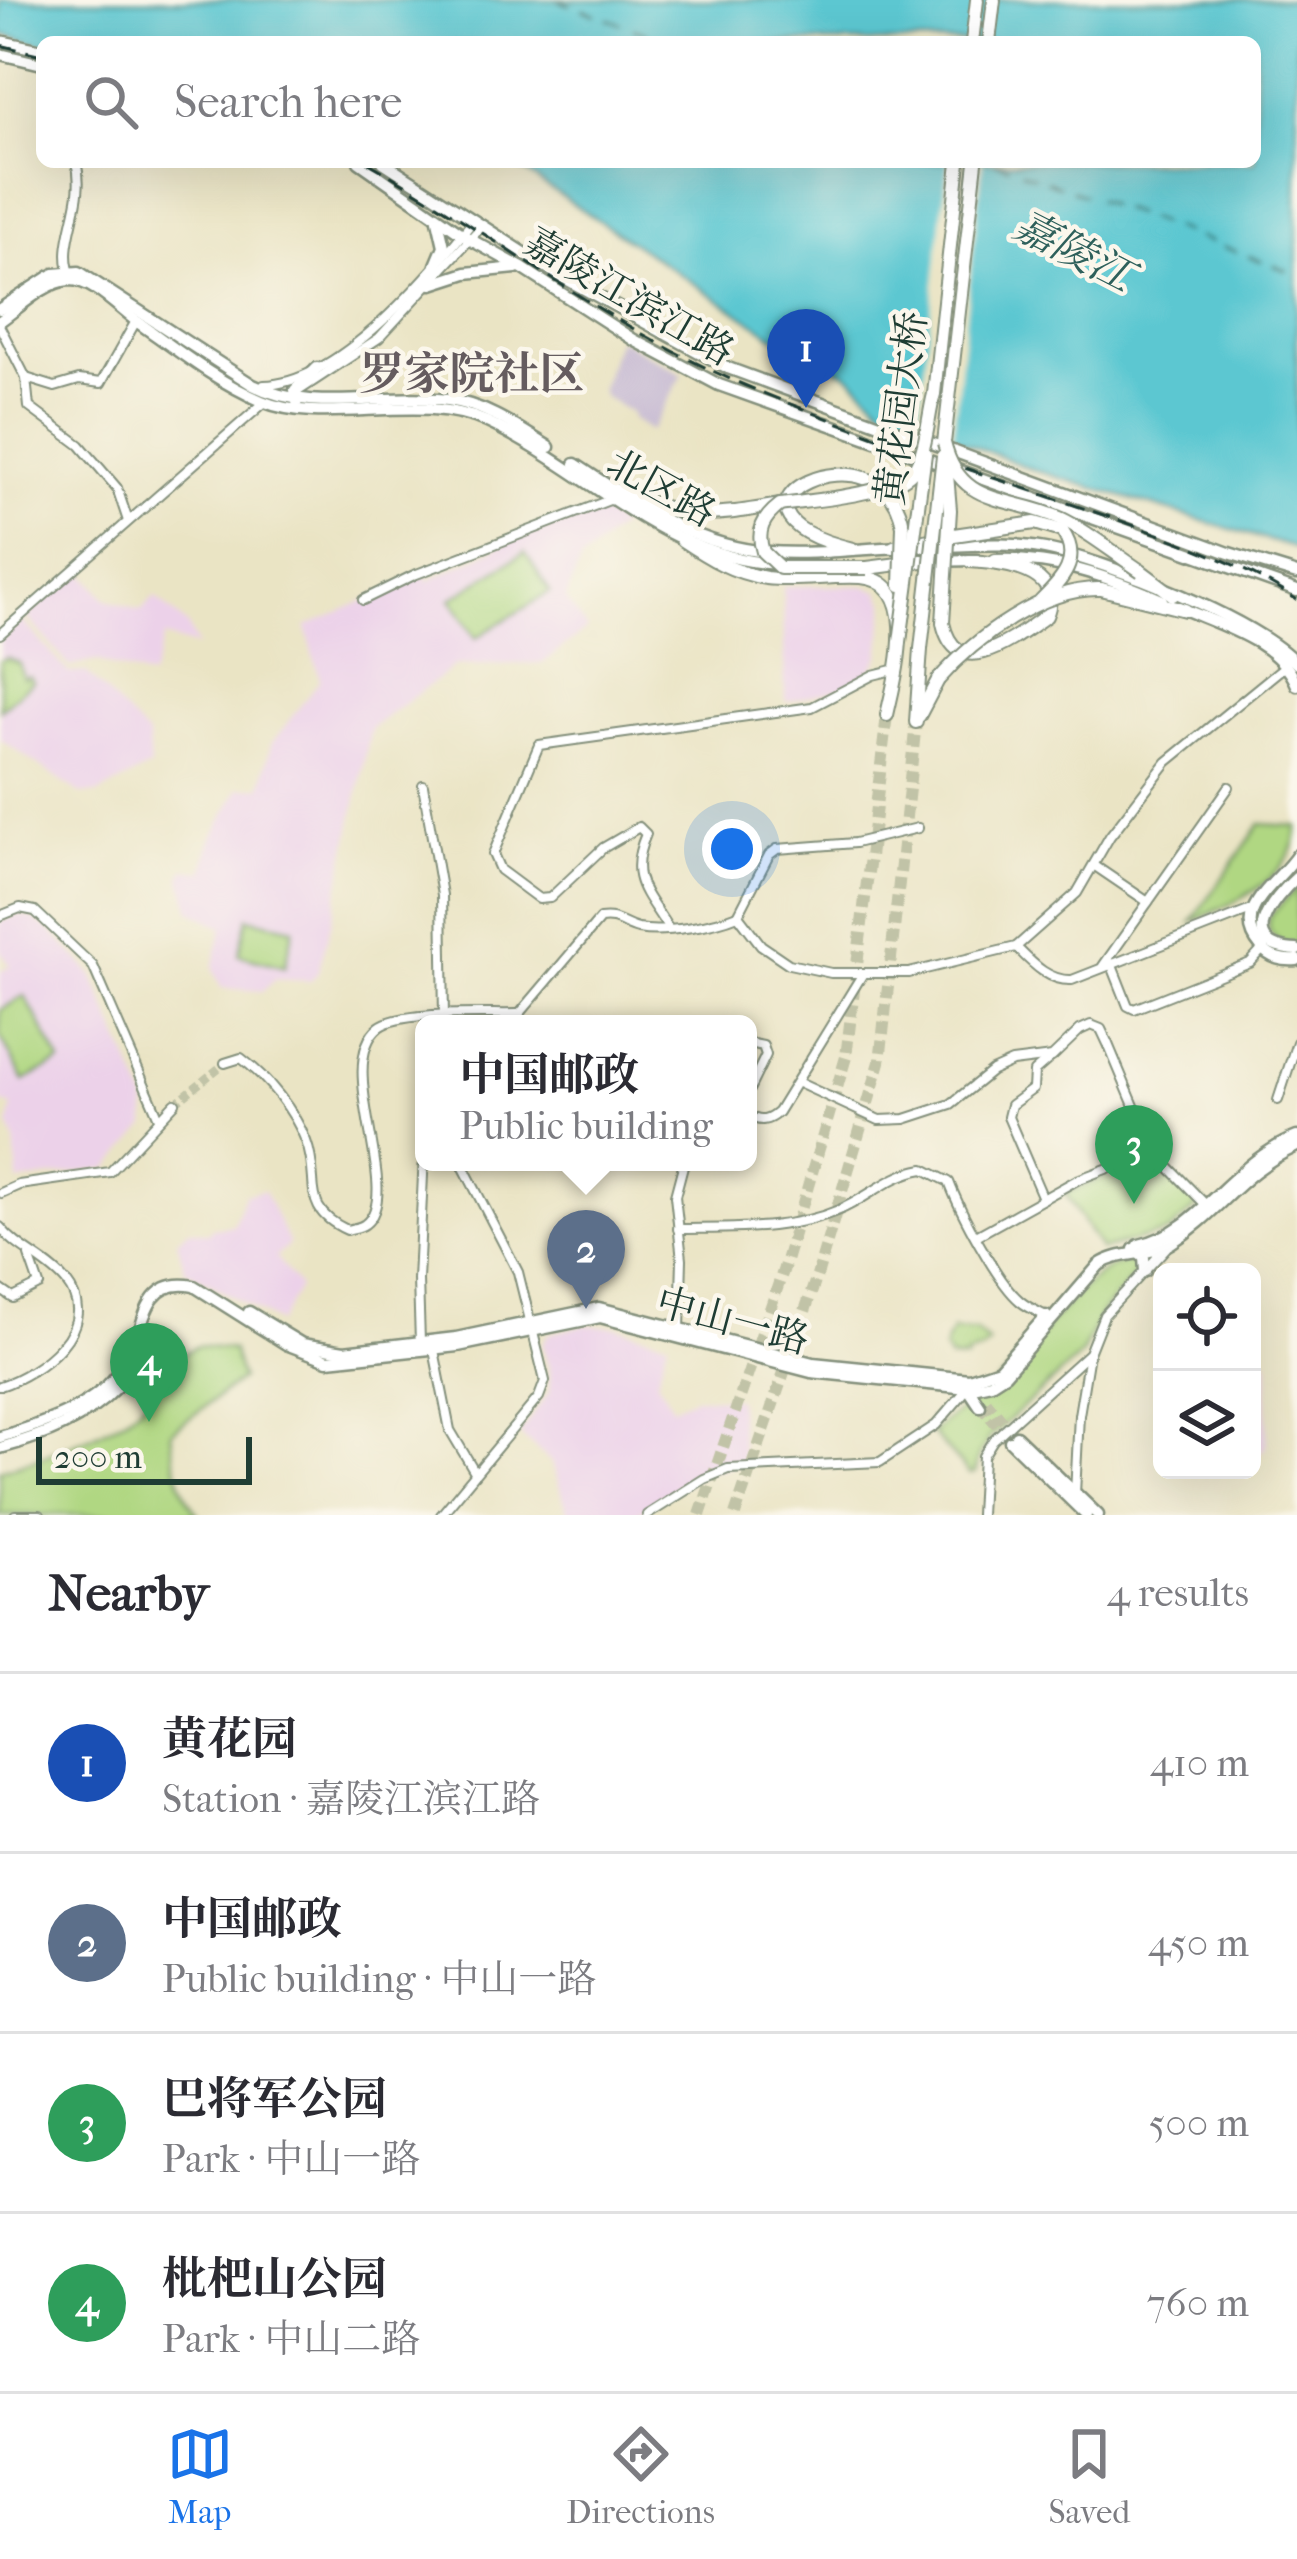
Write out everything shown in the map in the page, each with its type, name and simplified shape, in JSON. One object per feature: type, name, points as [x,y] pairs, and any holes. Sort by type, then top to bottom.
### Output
[{"type":"highway","points":[[973,36],[977,0]]},
{"type":"highway","points":[[990,36],[994,0]]},
{"type":"highway","name":"黄花园大桥","points":[[887,715],[898,665],[934,394],[958,168]]},
{"type":"highway","name":"黄花园大桥","points":[[975,168],[916,722],[938,680],[974,646],[1040,602]]},
{"type":"highway","points":[[615,494],[675,512],[717,516],[888,487],[907,477],[918,462],[934,394]]},
{"type":"highway","points":[[944,442],[949,464],[975,492],[1062,519],[1173,595]]},
{"type":"highway","points":[[944,442],[950,509],[946,638],[956,648],[976,654],[991,652],[1046,616],[1050,608],[1046,588],[1031,572],[1004,563],[970,561]]},
{"type":"highway","points":[[853,550],[801,533],[787,512],[788,498],[810,479],[855,477],[893,496],[902,526],[900,642]]},
{"type":"highway","points":[[780,505],[760,530],[763,553],[772,564],[794,570],[922,561]]},
{"type":"highway","points":[[895,547],[1035,523],[1062,531],[1072,548],[1072,559],[1059,583],[1040,602]]},
{"type":"highway","points":[[682,539],[735,571],[784,579],[862,577],[882,584],[895,599],[900,619]]},
{"type":"highway","points":[[1040,602],[1079,588],[1101,589],[1184,610]]},
{"type":"main road","points":[[0,41],[36,49]]},
{"type":"main road","points":[[0,54],[36,65]]},
{"type":"main road","name":"嘉陵江滨江路","points":[[370,168],[438,220],[634,340],[719,385],[1297,591]]},
{"type":"main road","name":"嘉陵江滨江路","points":[[392,168],[577,285],[728,368],[1035,483],[1297,574]]},
{"type":"main road","points":[[436,265],[444,246],[438,220]]},
{"type":"main road","points":[[432,284],[466,273],[522,268]]},
{"type":"main road","points":[[0,324],[72,276]]},
{"type":"main road","points":[[0,310],[47,278],[72,276],[253,385],[316,409]]},
{"type":"main road","points":[[139,317],[265,402]]},
{"type":"main road","points":[[290,397],[316,368]]},
{"type":"main road","name":"北区路","points":[[290,397],[469,404],[508,421],[682,539],[724,555],[772,565],[1058,564],[1111,578],[1293,661]]},
{"type":"main road","name":"北区路","points":[[265,402],[316,409],[427,409],[466,414],[674,525],[723,545],[769,552],[1029,546],[1075,556],[1259,634],[1293,661],[1297,685]]},
{"type":"main road","points":[[1058,564],[1080,566],[1075,556]]},
{"type":"main road","points":[[1297,855],[1251,910],[1262,950],[1281,961],[1297,960]]},
{"type":"main road","points":[[1297,877],[1262,918],[1263,930],[1273,944],[1297,950]]},
{"type":"main road","points":[[971,1385],[999,1369],[1095,1261],[1169,1240],[1263,1153],[1297,1141]]},
{"type":"main road","points":[[1130,1251],[1142,1274]]},
{"type":"main road","points":[[971,1385],[1005,1374],[1100,1265],[1130,1251]]},
{"type":"main road","name":"中山一路","points":[[176,1281],[193,1279],[313,1348],[344,1351],[531,1328],[599,1308],[813,1363],[971,1385]]},
{"type":"main road","points":[[0,1437],[50,1422],[110,1384],[122,1370],[142,1303],[159,1284],[176,1281]]},
{"type":"main road","points":[[0,1448],[55,1432],[117,1388],[129,1372],[144,1312],[154,1296],[176,1281]]},
{"type":"main road","name":"中山一路","points":[[176,1281],[194,1286],[286,1345],[314,1357],[345,1359],[434,1350],[599,1317],[811,1372],[971,1385]]},
{"type":"main road","points":[[971,1385],[984,1403]]},
{"type":"main road","points":[[1012,1438],[1098,1515]]},
{"type":"main road","points":[[1074,1498],[1086,1515]]},
{"type":"street","points":[[72,276],[67,251],[82,182],[78,168]]},
{"type":"street","points":[[0,634],[265,402],[290,397],[363,351],[432,284],[478,223]]},
{"type":"street","points":[[253,385],[283,383],[373,331],[467,237]]},
{"type":"street","points":[[26,378],[55,387],[79,380],[101,382],[139,317]]},
{"type":"street","points":[[0,324],[26,378],[32,412],[67,432],[93,460],[117,488],[128,521]]},
{"type":"street","points":[[363,600],[615,494]]},
{"type":"street","points":[[738,915],[761,945],[789,964],[815,971],[909,973],[1016,947],[1077,893],[1110,836],[1167,762],[1293,661]]},
{"type":"street","points":[[668,928],[638,879],[637,855],[646,834],[640,827],[603,848],[550,898],[539,899],[500,870],[493,854],[539,745],[812,707],[898,665]]},
{"type":"street","points":[[423,785],[442,895],[444,1015]]},
{"type":"street","points":[[1106,965],[1228,787]]},
{"type":"street","points":[[493,1015],[518,1014],[600,920],[614,917],[638,929],[668,928],[694,927],[738,915],[769,855],[777,849],[855,843],[918,828]]},
{"type":"street","points":[[1095,866],[1148,902]]},
{"type":"street","points":[[0,916],[20,908],[35,911],[93,966],[159,1118]]},
{"type":"street","points":[[1016,947],[1036,968],[1062,981],[1251,910]]},
{"type":"street","points":[[1106,965],[1134,1009],[1250,963],[1262,950]]},
{"type":"street","points":[[757,1120],[769,1119],[799,1083],[862,975]]},
{"type":"street","points":[[225,1064],[241,1058],[280,1097],[306,1141],[315,1205],[326,1220],[347,1230],[365,1224],[374,1211],[373,1132],[360,1083],[366,1047],[379,1027],[415,1018]]},
{"type":"street","points":[[1043,1196],[1008,1117],[1011,1105],[1033,1088],[1034,1072],[1091,1025],[1101,1029],[1154,1151],[1208,1208]]},
{"type":"street","points":[[1278,1100],[1297,1042]]},
{"type":"street","points":[[757,1045],[763,1046],[766,1055],[757,1074]]},
{"type":"street","points":[[799,1083],[879,1120],[893,1121],[951,1104],[992,1071],[1012,1062],[1052,1057]]},
{"type":"street","points":[[0,1193],[19,1185],[110,1172],[175,1103]]},
{"type":"street","points":[[978,1235],[1043,1196],[1154,1151]]},
{"type":"street","points":[[678,1229],[770,1227],[837,1211],[924,1168],[950,1182],[959,1209],[1018,1300],[1046,1316]]},
{"type":"street","points":[[420,1343],[423,1171]]},
{"type":"street","points":[[441,1515],[543,1389],[544,1372],[511,1256],[466,1171]]},
{"type":"street","points":[[680,1328],[682,1258],[674,1196],[681,1171]]},
{"type":"street","points":[[0,1227],[57,1272],[71,1288],[76,1313],[57,1356],[0,1386]]},
{"type":"street","points":[[1074,1498],[1089,1353],[1104,1315],[1169,1240]]},
{"type":"street","points":[[0,1289],[14,1298],[39,1285],[29,1254]]},
{"type":"street","points":[[434,1350],[450,1430],[476,1472]]},
{"type":"street","points":[[980,1515],[983,1456],[993,1440],[1089,1353]]},
{"type":"street","points":[[646,1515],[728,1469],[880,1462],[936,1425],[971,1385]]},
{"type":"street","points":[[15,1515],[40,1515]]},
{"type":"shaded area","points":[[618,338],[683,374],[651,431],[603,396],[601,388]]},
{"type":"shaded area","points":[[604,512],[620,527],[580,562],[566,599],[587,629],[543,663],[455,666],[371,728],[334,913],[318,972],[311,981],[276,979],[263,991],[221,988],[213,968],[223,927],[191,911],[181,877],[185,869],[204,872],[211,841],[239,788],[261,787],[271,744],[320,680],[306,627],[425,573],[428,581],[517,538]]},
{"type":"shaded area","points":[[81,570],[107,600],[141,611],[155,597],[187,625],[198,647],[164,637],[151,678],[96,661],[70,667],[27,617]]},
{"type":"shaded area","points":[[783,586],[864,586],[879,591],[886,604],[880,655],[869,673],[851,686],[785,702]]},
{"type":"shaded area","points":[[22,620],[69,673],[86,672],[148,737],[150,767],[98,794],[80,794],[0,739],[0,641]]},
{"type":"shaded area","points":[[18,915],[52,932],[92,974],[146,1100],[146,1127],[109,1168],[18,1182],[9,1125],[13,1106],[0,1102],[0,972],[10,966],[0,950],[0,922]]},
{"type":"shaded area","points":[[264,1191],[289,1244],[276,1257],[299,1287],[279,1323],[185,1270],[177,1240],[190,1229],[208,1233],[233,1225],[245,1194]]},
{"type":"shaded area","points":[[584,1325],[614,1326],[668,1341],[657,1380],[672,1407],[694,1397],[737,1398],[743,1463],[700,1475],[633,1515],[569,1515],[552,1463],[519,1434],[549,1392],[550,1371],[542,1345],[548,1334]]},
{"type":"shaded area","points":[[1261,1359],[1269,1363],[1266,1447],[1261,1451]]},
{"type":"green space","points":[[525,552],[550,592],[476,638],[451,599]]},
{"type":"green space","points":[[6,658],[19,663],[23,678],[29,676],[33,681],[0,710],[0,661]]},
{"type":"green space","points":[[1260,824],[1297,826],[1286,860],[1259,887],[1192,922]]},
{"type":"green space","points":[[1297,887],[1297,945],[1279,942],[1269,931],[1269,917]]},
{"type":"green space","points":[[248,918],[294,928],[285,967],[239,955]]},
{"type":"green space","points":[[25,996],[61,1062],[24,1081],[0,1036],[0,1010]]},
{"type":"green space","points":[[1147,1161],[1158,1164],[1197,1201],[1197,1207],[1169,1232],[1101,1250],[1065,1193]]},
{"type":"green space","points":[[1132,1261],[1136,1275],[1102,1312],[1082,1354],[990,1437],[975,1473],[969,1474],[932,1433],[1007,1373],[1098,1275]]},
{"type":"green space","points":[[952,1331],[976,1332],[989,1344],[966,1360],[950,1359],[944,1349]]},
{"type":"green space","points":[[198,1346],[232,1350],[241,1379],[171,1432],[178,1476],[198,1515],[0,1515],[0,1470],[69,1446],[120,1421],[141,1405],[176,1360]]},
{"type":"water","name":"嘉陵江","points":[[0,0],[1297,0],[1297,549],[1034,470],[888,412],[848,374],[777,338],[519,168],[1261,168],[1261,36],[36,36],[36,43],[0,34]]},
{"type":"pier","points":[[947,168],[982,168],[952,444],[917,430]]},
{"type":"ferry route","points":[[557,0],[655,36]]},
{"type":"ferry route","points":[[1011,168],[1297,274]]},
{"type":"tunnel","points":[[700,1515],[783,1271],[846,1057],[887,715]]},
{"type":"tunnel","points":[[735,1515],[817,1276],[880,1062],[916,722]]},
{"type":"tunnel","points":[[175,1103],[225,1063]]},
{"type":"tunnel","points":[[987,1401],[1016,1436]]},
{"type":"tunnel","points":[[980,1406],[1009,1440]]},
{"type":"railway","points":[[0,45],[36,54]]},
{"type":"railway","points":[[377,168],[694,362],[862,432],[1183,543],[1297,600]]},
{"type":"place","name":"黄花园","points":[[806,408]]},
{"type":"place","name":"巴将军公园","points":[[1134,1204]]},
{"type":"place","name":"中国邮政","points":[[586,1309]]},
{"type":"place","name":"枇杷山公园","points":[[149,1422]]},
{"type":"district","name":"罗家院社区","points":[[472,373]]}]
